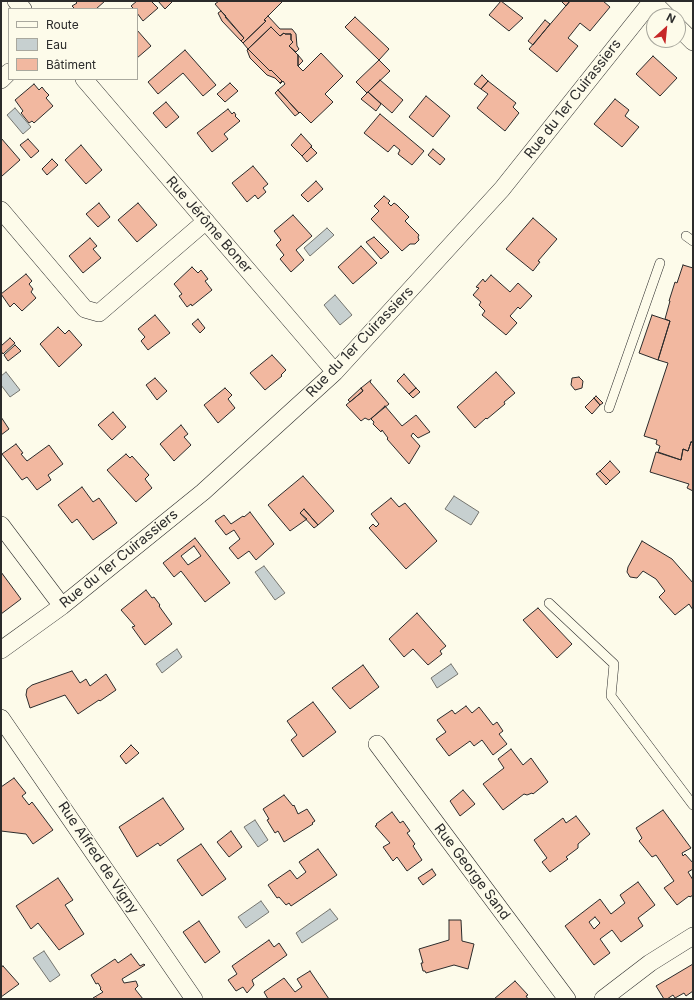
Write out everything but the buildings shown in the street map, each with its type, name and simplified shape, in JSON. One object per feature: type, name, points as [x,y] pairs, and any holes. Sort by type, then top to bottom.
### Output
[{"type":"street","name":"Rue du 1er Cuirassiers","points":[[1,650],[62,606],[203,492],[335,372],[502,189],[652,1]]},
{"type":"street","name":"Rue Jérôme Boner","points":[[85,80],[335,372]]},
{"type":"street","points":[[1,210],[85,309],[99,313],[206,221]]},
{"type":"street","points":[[1,525],[62,606]]},
{"type":"street","name":"Rue Alfred de Vigny","points":[[1,718],[194,999]]},
{"type":"street","name":"Rue George Sand","points":[[377,744],[567,999]]},
{"type":"street","points":[[603,999],[650,963],[693,936]]},
{"type":"lane","points":[[609,408],[660,263]]},
{"type":"lane","points":[[549,603],[614,664],[611,696],[693,805]]},
{"type":"water","points":[[15,108],[31,127],[23,134],[7,115]]},
{"type":"water","points":[[327,228],[334,235],[310,256],[304,248]]},
{"type":"water","points":[[335,295],[352,315],[340,325],[324,305]]},
{"type":"water","points":[[6,372],[20,390],[10,397],[1,385],[1,376]]},
{"type":"water","points":[[454,496],[479,512],[471,525],[445,509]]},
{"type":"water","points":[[264,566],[285,593],[275,600],[255,572]]},
{"type":"water","points":[[177,649],[182,657],[162,673],[156,664]]},
{"type":"water","points":[[451,664],[458,674],[437,688],[431,678]]},
{"type":"water","points":[[255,820],[268,840],[258,847],[244,827]]},
{"type":"water","points":[[261,901],[269,912],[246,928],[238,917]]},
{"type":"water","points":[[330,909],[338,919],[302,943],[296,933]]},
{"type":"water","points":[[44,951],[60,975],[50,982],[33,958]]}]
